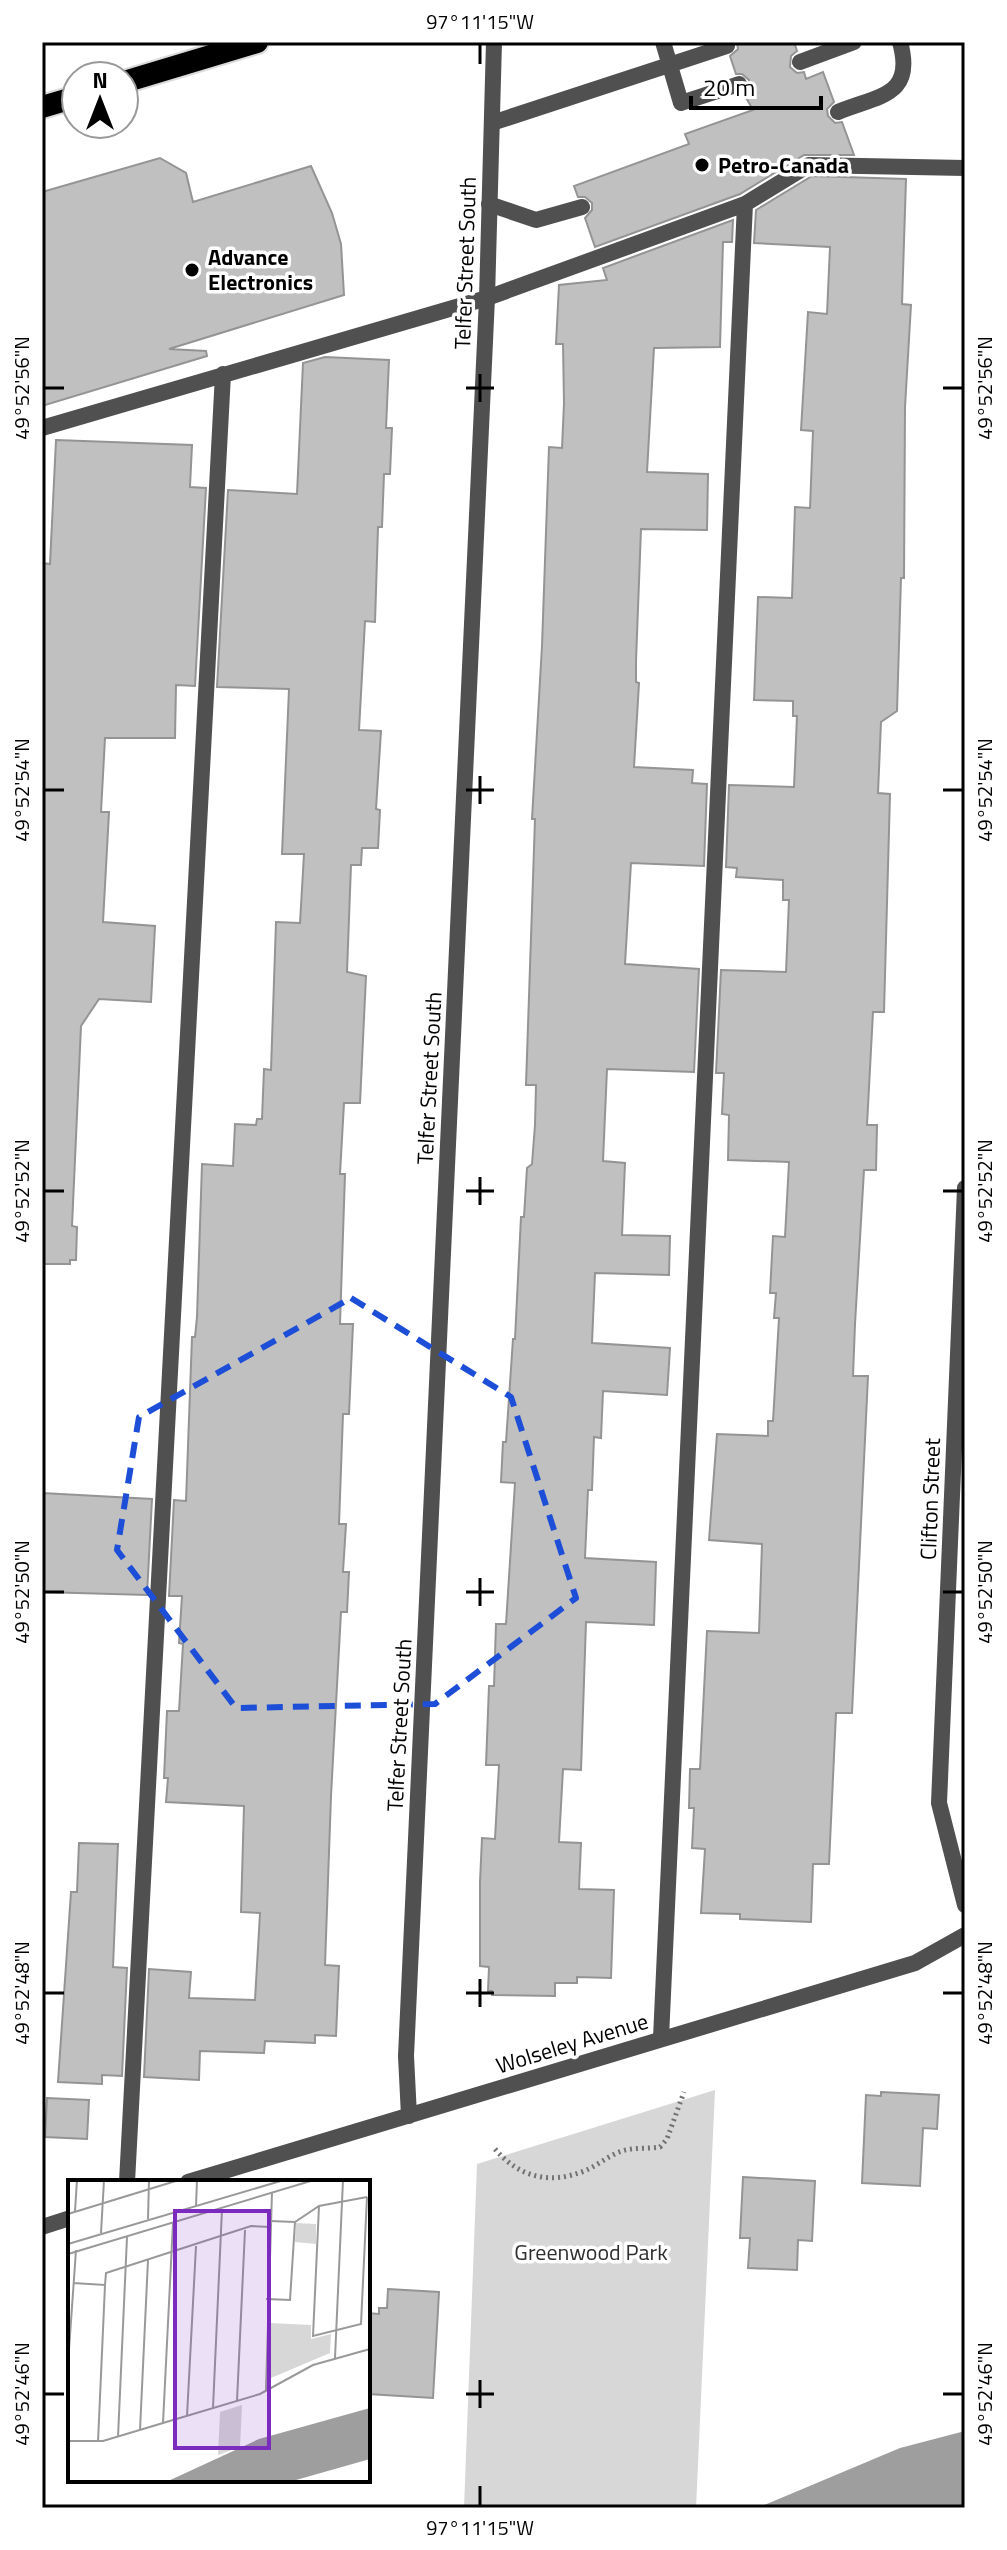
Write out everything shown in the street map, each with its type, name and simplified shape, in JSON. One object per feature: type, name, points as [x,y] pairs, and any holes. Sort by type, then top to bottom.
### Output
[{"type":"highway","points":[[140,77],[257,42]]},
{"type":"street","name":"Telfer Street South","points":[[409,2116],[407,2034],[487,298],[494,42]]},
{"type":"street","points":[[663,42],[681,103],[739,84]]},
{"type":"street","points":[[800,62],[854,42]]},
{"type":"street","points":[[838,112],[894,90],[904,75],[906,64],[900,42]]},
{"type":"street","points":[[492,123],[727,46]]},
{"type":"street","points":[[42,428],[487,298],[745,204],[809,165],[965,168]]},
{"type":"street","points":[[489,204],[536,220],[582,207]]},
{"type":"street","points":[[661,2038],[745,204]]},
{"type":"street","points":[[127,2180],[223,374]]},
{"type":"street","name":"Clifton Street","points":[[965,1188],[939,1803],[965,1905]]},
{"type":"street","name":"Wolseley Avenue","points":[[195,2180],[915,1963],[965,1935]]},
{"type":"street","points":[[42,2227],[68,2219]]},
{"type":"path","points":[[495,2149],[508,2164],[524,2173],[543,2178],[585,2171],[623,2150],[660,2147],[667,2139],[684,2092]]},
{"type":"highlighted area","points":[[351,1298],[511,1397],[576,1598],[435,1704],[236,1708],[117,1550],[139,1417]]},
{"type":"green space","name":"Greenwood Park","points":[[715,2090],[696,2508],[464,2508],[477,2164]]},
{"type":"shaded area","points":[[965,2431],[965,2508],[757,2508],[900,2448]]},
{"type":"building","name":"Petro-Canada","points":[[737,42],[794,42],[797,51],[791,56],[790,67],[797,73],[804,72],[806,79],[823,72],[834,102],[827,109],[828,116],[835,123],[842,122],[854,155],[804,155],[740,194],[595,247],[585,218],[592,210],[592,203],[585,197],[578,197],[574,186],[689,144],[685,134],[753,110],[744,94],[750,87],[749,80],[742,74],[736,74],[730,56],[738,49]]},
{"type":"building","name":"Advance Electronics","points":[[160,158],[186,173],[193,202],[311,166],[332,213],[341,244],[344,295],[169,349],[206,351],[207,356],[42,406],[42,192]]},
{"type":"building","points":[[812,176],[906,179],[902,304],[911,305],[905,407],[904,578],[901,578],[897,711],[881,722],[878,793],[890,794],[884,1012],[873,1012],[867,1125],[877,1125],[876,1170],[864,1170],[855,1324],[853,1376],[868,1376],[852,1713],[836,1713],[829,1864],[813,1864],[811,1922],[740,1919],[740,1914],[701,1913],[705,1849],[692,1848],[694,1808],[689,1808],[690,1769],[700,1769],[707,1631],[759,1633],[762,1544],[709,1540],[717,1434],[768,1436],[768,1421],[773,1421],[779,1318],[774,1318],[776,1293],[770,1293],[773,1236],[785,1237],[789,1162],[728,1160],[729,1115],[722,1114],[724,1073],[716,1073],[721,970],[786,972],[789,900],[783,900],[783,880],[736,877],[737,868],[726,867],[729,785],[794,787],[797,716],[793,716],[793,701],[754,700],[758,597],[792,598],[795,507],[810,508],[813,431],[801,430],[808,312],[827,314],[830,247],[754,243],[756,210]]},
{"type":"building","points":[[733,220],[732,242],[723,242],[720,347],[654,348],[647,472],[708,474],[707,530],[641,529],[636,661],[636,682],[639,683],[634,767],[693,770],[692,783],[707,784],[704,866],[631,863],[625,964],[699,969],[694,1072],[607,1069],[603,1161],[625,1163],[622,1235],[670,1236],[669,1275],[595,1273],[592,1343],[670,1348],[667,1395],[603,1391],[601,1438],[594,1437],[592,1490],[588,1490],[585,1558],[656,1562],[654,1625],[586,1622],[581,1770],[563,1769],[559,1842],[581,1843],[579,1889],[614,1890],[611,1978],[577,1977],[577,1983],[555,1983],[555,1996],[492,1995],[492,1991],[488,1991],[489,1967],[480,1966],[480,1882],[482,1838],[495,1839],[499,1765],[486,1765],[489,1686],[494,1686],[496,1624],[506,1624],[515,1483],[501,1482],[503,1442],[506,1442],[515,1339],[521,1217],[524,1217],[527,1168],[532,1164],[535,1125],[536,1085],[526,1085],[535,819],[532,819],[549,447],[562,448],[563,344],[556,344],[559,285],[607,280],[603,268]]},
{"type":"building","points":[[325,357],[389,360],[386,428],[392,428],[390,474],[384,474],[382,527],[378,527],[375,622],[365,621],[359,730],[381,731],[376,809],[380,810],[378,848],[362,848],[361,865],[351,865],[347,972],[366,976],[360,1103],[344,1103],[340,1174],[345,1174],[340,1324],[353,1324],[349,1414],[343,1414],[339,1524],[346,1524],[343,1572],[349,1572],[347,1612],[341,1612],[325,1965],[339,1966],[336,2036],[315,2035],[315,2043],[265,2041],[264,2053],[200,2051],[199,2080],[144,2077],[149,1969],[191,1972],[189,1998],[255,2000],[260,1913],[241,1912],[244,1806],[166,1802],[167,1711],[179,1711],[183,1644],[179,1643],[182,1596],[169,1596],[174,1500],[186,1501],[202,1164],[233,1166],[235,1124],[256,1125],[257,1119],[262,1119],[264,1069],[271,1070],[276,922],[300,923],[304,854],[282,854],[289,689],[217,687],[228,490],[297,494],[303,363]]},
{"type":"building","points":[[56,440],[192,445],[190,487],[206,488],[195,686],[176,685],[175,738],[105,738],[101,812],[109,812],[103,922],[155,926],[151,1002],[99,999],[81,1026],[72,1226],[77,1227],[76,1260],[70,1260],[70,1264],[42,1264],[42,563],[50,564]]},
{"type":"building","points":[[42,1493],[152,1499],[147,1595],[42,1592]]},
{"type":"building","points":[[79,1843],[118,1844],[113,1967],[127,1968],[122,2076],[102,2075],[102,2084],[58,2082],[71,1892],[77,1892]]},
{"type":"building","points":[[881,2092],[939,2095],[937,2129],[923,2128],[920,2186],[862,2183],[866,2095],[881,2096]]},
{"type":"building","points":[[47,2098],[89,2100],[87,2139],[45,2137]]},
{"type":"building","points":[[743,2177],[815,2181],[812,2241],[798,2240],[797,2270],[748,2268],[750,2238],[740,2238]]},
{"type":"building","points":[[388,2289],[439,2292],[433,2398],[370,2394],[370,2313],[379,2314],[379,2308],[387,2308]]},
{"type":"place","name":"Petro-Canada","points":[[702,165]]},
{"type":"place","name":"Advance Electronics","points":[[192,270]]}]
